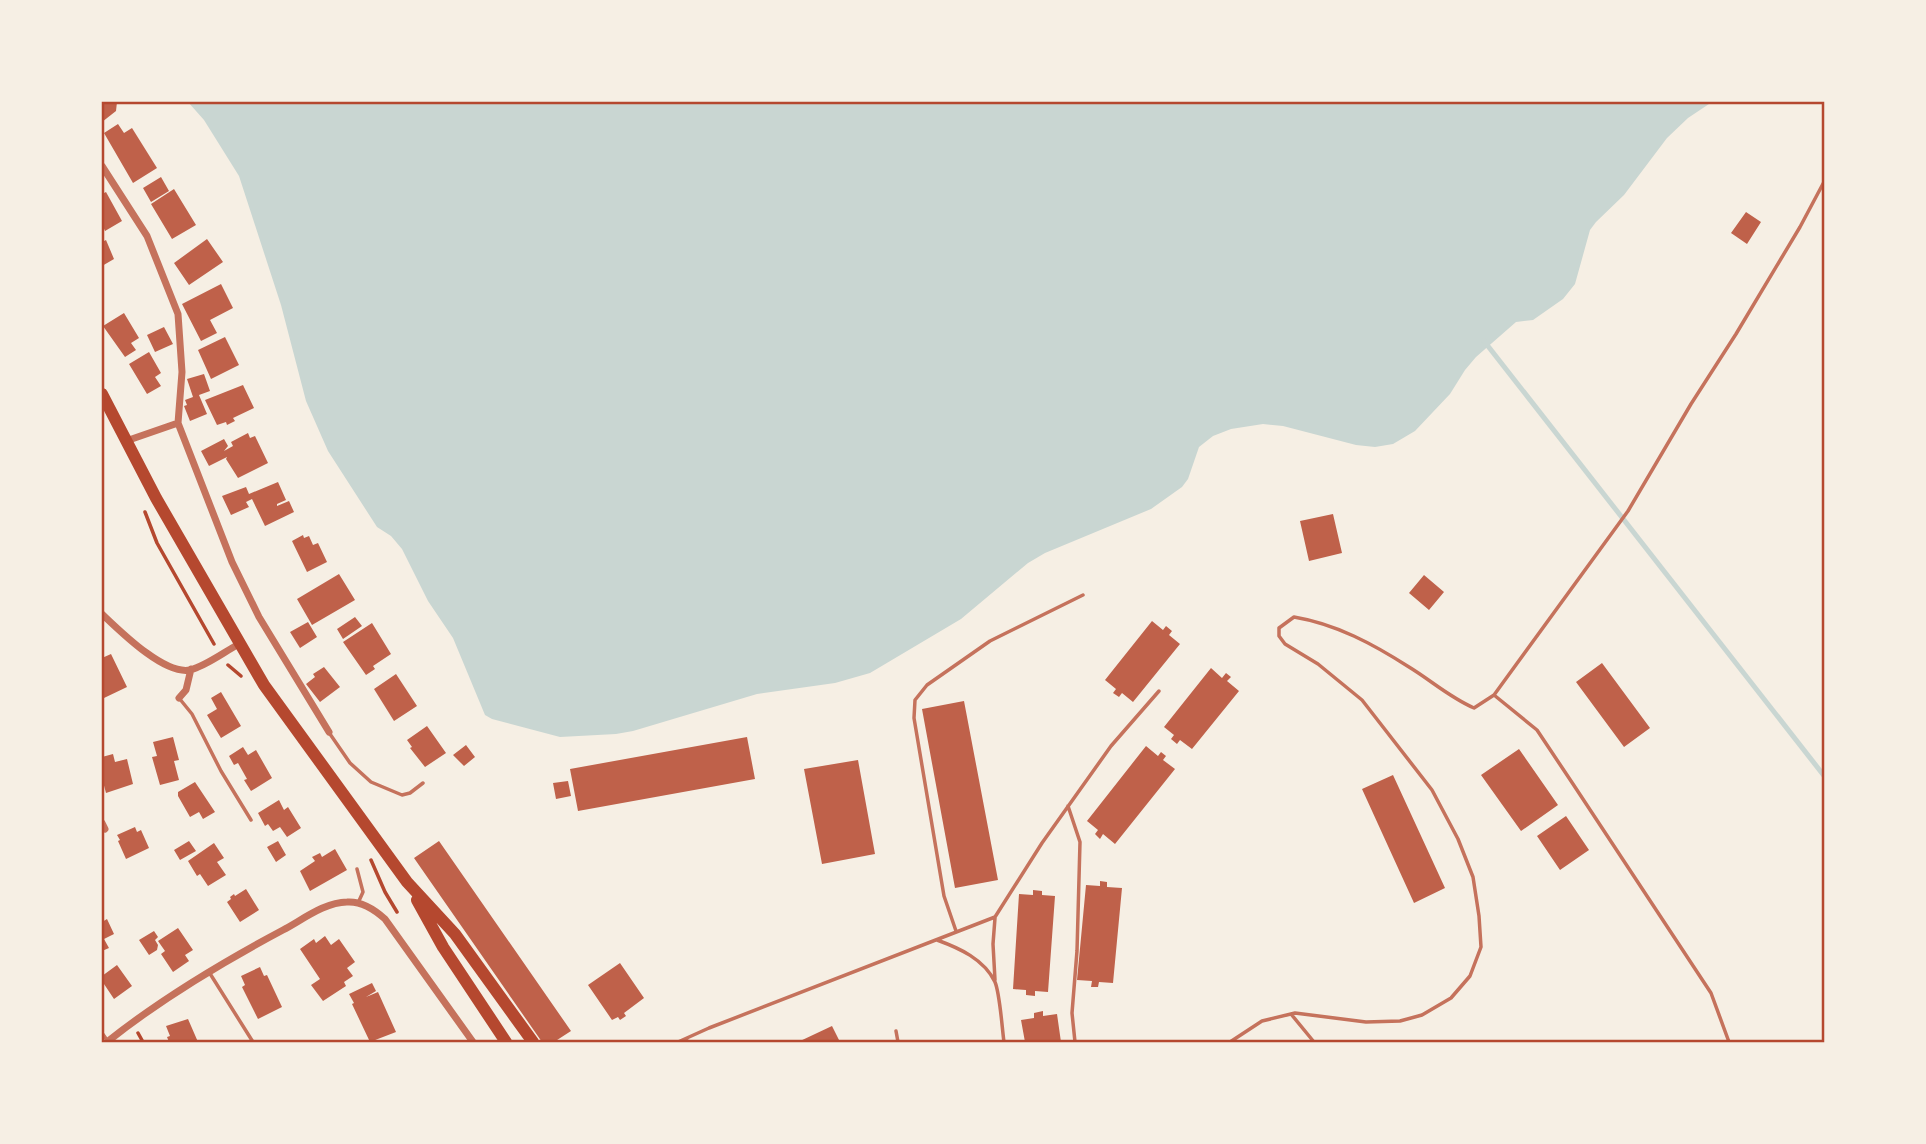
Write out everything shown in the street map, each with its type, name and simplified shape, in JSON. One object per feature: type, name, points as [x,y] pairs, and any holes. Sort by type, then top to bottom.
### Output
[{"type":"main road","points":[[102,394],[264,685],[407,882],[455,934],[533,1042]]},
{"type":"main road","points":[[407,882],[443,947],[506,1042]]},
{"type":"street","points":[[102,166],[146,236],[178,314],[182,372],[178,423],[232,562],[259,617],[328,732]]},
{"type":"street","points":[[126,441],[178,423]]},
{"type":"street","points":[[102,614],[142,649],[173,667],[191,669],[239,644]]},
{"type":"street","points":[[179,698],[186,690],[191,669]]},
{"type":"street","points":[[108,1042],[132,1022],[208,971],[316,912],[339,903],[358,903],[376,910],[385,919],[473,1042]]},
{"type":"lane","points":[[1230,1042],[1262,1021],[1291,1014],[1366,1022],[1400,1021],[1422,1015],[1451,998],[1470,976],[1481,947],[1473,877],[1458,839],[1432,790],[1362,700],[1318,664],[1285,644],[1279,636],[1279,628],[1294,617],[1316,621],[1347,632],[1411,667],[1454,699],[1474,708],[1494,695],[1628,512],[1691,404],[1758,298],[1825,180]]},
{"type":"lane","points":[[956,931],[944,896],[914,718],[915,700],[927,685],[990,641],[1083,595]]},
{"type":"lane","points":[[1004,1042],[995,982],[995,917],[1111,746],[1159,691]]},
{"type":"lane","points":[[1494,695],[1537,730],[1559,762],[1711,993],[1729,1042]]},
{"type":"lane","points":[[179,698],[192,714],[220,771],[251,820]]},
{"type":"lane","points":[[328,732],[350,763],[371,782],[402,795],[410,793],[423,783]]},
{"type":"lane","points":[[1068,806],[1080,842],[1072,1013],[1075,1042]]},
{"type":"lane","points":[[358,869],[363,892],[358,903]]},
{"type":"lane","points":[[681,1041],[995,917]]},
{"type":"lane","points":[[935,940],[959,948],[974,958],[995,982]]},
{"type":"lane","points":[[208,971],[253,1042]]},
{"type":"lane","points":[[1291,1014],[1314,1042]]},
{"type":"lane","points":[[896,1031],[898,1042]]},
{"type":"lane","points":[[102,1034],[108,1042]]},
{"type":"lane","points":[[681,1041],[690,1042]]},
{"type":"shaded area","points":[[188,102],[1712,102],[1688,118],[1667,138],[1624,195],[1596,222],[1590,230],[1575,284],[1563,299],[1533,320],[1516,322],[1476,357],[1450,394],[1415,431],[1393,444],[1375,447],[1356,445],[1283,426],[1263,424],[1231,429],[1213,436],[1199,447],[1188,479],[1182,487],[1151,509],[1045,553],[1028,563],[961,619],[870,673],[835,683],[757,694],[633,731],[560,737],[485,715],[453,638],[428,601],[402,549],[391,536],[377,527],[328,451],[306,401],[281,305],[239,176],[204,120]]},
{"type":"building","points":[[102,102],[117,102],[116,111],[102,122]]},
{"type":"building","points":[[118,124],[124,133],[132,128],[157,168],[133,183],[104,133]]},
{"type":"building","points":[[161,177],[169,191],[151,202],[143,188]]},
{"type":"building","points":[[174,189],[196,225],[172,239],[151,204]]},
{"type":"building","points":[[106,192],[122,221],[105,231],[102,224],[102,194]]},
{"type":"building","points":[[1746,212],[1761,222],[1747,244],[1731,233]]},
{"type":"building","points":[[102,237],[114,259],[102,266]]},
{"type":"building","points":[[207,239],[223,262],[189,285],[174,263]]},
{"type":"building","points":[[221,284],[233,308],[210,320],[217,333],[201,341],[182,304]]},
{"type":"building","points":[[124,313],[139,338],[131,343],[136,350],[125,357],[103,326]]},
{"type":"building","points":[[164,327],[173,344],[155,352],[147,335]]},
{"type":"building","points":[[225,337],[239,365],[211,379],[198,350]]},
{"type":"building","points":[[149,352],[161,373],[155,377],[161,386],[147,394],[129,364]]},
{"type":"building","points":[[204,374],[210,391],[199,395],[207,414],[190,421],[184,406],[187,405],[185,400],[193,397],[187,379]]},
{"type":"building","points":[[243,385],[254,408],[233,418],[235,421],[227,425],[226,422],[217,425],[205,400]]},
{"type":"building","points":[[248,433],[250,438],[255,436],[268,463],[238,478],[227,457],[209,466],[201,451],[224,439],[228,446],[224,451],[233,446],[231,442]]},
{"type":"building","points":[[278,482],[286,500],[277,506],[289,501],[294,512],[265,526],[252,499],[246,502],[249,507],[231,515],[222,496],[246,487],[249,494]]},
{"type":"building","points":[[1333,514],[1342,553],[1309,561],[1300,521]]},
{"type":"building","points":[[303,535],[304,538],[309,536],[313,545],[318,543],[327,562],[307,572],[292,541]]},
{"type":"building","points":[[339,574],[355,600],[312,625],[297,599]]},
{"type":"building","points":[[1424,575],[1444,592],[1429,610],[1409,593]]},
{"type":"building","points":[[355,617],[362,626],[343,639],[337,629]]},
{"type":"building","points":[[1152,621],[1163,630],[1166,626],[1172,631],[1169,635],[1180,644],[1133,702],[1122,693],[1119,697],[1113,693],[1116,689],[1105,680]]},
{"type":"building","points":[[308,622],[317,637],[300,648],[290,632]]},
{"type":"building","points":[[372,623],[391,654],[373,666],[375,669],[366,675],[343,642]]},
{"type":"building","points":[[111,654],[127,687],[104,698],[102,658]]},
{"type":"building","points":[[1602,663],[1650,728],[1624,747],[1576,682]]},
{"type":"building","points":[[324,667],[340,687],[320,702],[306,684],[315,677],[313,674]]},
{"type":"building","points":[[1211,668],[1222,678],[1226,673],[1231,677],[1227,681],[1239,691],[1192,749],[1180,740],[1177,744],[1171,739],[1174,735],[1164,727]]},
{"type":"building","points":[[396,674],[417,706],[394,721],[374,689]]},
{"type":"building","points":[[221,692],[241,726],[221,738],[207,715],[217,709],[211,698]]},
{"type":"building","points":[[964,701],[998,880],[955,888],[922,709]]},
{"type":"building","points":[[427,726],[446,753],[425,767],[407,740]]},
{"type":"building","points":[[173,737],[179,760],[174,761],[179,780],[160,785],[152,757],[157,756],[153,742]]},
{"type":"building","points":[[747,737],[755,779],[578,811],[570,769]]},
{"type":"building","points":[[466,745],[475,757],[464,766],[453,755]]},
{"type":"building","points":[[1146,746],[1158,756],[1161,752],[1166,756],[1163,760],[1175,769],[1115,844],[1103,834],[1100,839],[1095,834],[1098,830],[1087,821]]},
{"type":"building","points":[[243,747],[248,755],[256,750],[272,778],[251,791],[238,763],[234,765],[229,756]]},
{"type":"building","points":[[1519,749],[1558,805],[1521,831],[1481,775]]},
{"type":"building","points":[[113,754],[115,762],[127,759],[133,784],[106,793],[102,778],[102,757]]},
{"type":"building","points":[[858,760],[875,854],[822,864],[804,769]]},
{"type":"building","points":[[1393,775],[1445,888],[1414,903],[1362,789]]},
{"type":"building","points":[[568,781],[571,796],[556,799],[553,783]]},
{"type":"building","points":[[195,782],[215,812],[203,819],[199,812],[190,817],[178,796],[178,792]]},
{"type":"building","points":[[279,800],[284,810],[288,807],[301,828],[287,837],[280,827],[273,831],[268,824],[265,826],[258,813]]},
{"type":"building","points":[[1566,816],[1589,850],[1560,870],[1537,836]]},
{"type":"building","points":[[135,827],[137,832],[141,830],[149,848],[126,859],[117,835]]},
{"type":"building","points":[[189,841],[196,851],[180,860],[174,850]]},
{"type":"building","points":[[278,841],[286,855],[276,862],[267,847]]},
{"type":"building","points":[[439,841],[571,1031],[554,1042],[542,1042],[414,858]]},
{"type":"building","points":[[214,843],[224,858],[217,862],[226,875],[208,886],[200,874],[197,876],[188,861]]},
{"type":"building","points":[[335,849],[347,870],[310,891],[300,871],[315,861],[312,857],[320,853],[322,857]]},
{"type":"building","points":[[1100,881],[1107,882],[1107,887],[1122,888],[1113,983],[1099,982],[1098,987],[1091,987],[1092,981],[1077,980],[1086,885],[1100,886]]},
{"type":"building","points":[[246,889],[259,910],[240,922],[227,902],[234,894],[235,896]]},
{"type":"building","points":[[1033,890],[1042,891],[1042,895],[1055,896],[1048,992],[1035,991],[1035,996],[1026,995],[1026,990],[1013,989],[1019,894],[1033,895]]},
{"type":"building","points":[[107,919],[114,934],[104,939],[109,948],[102,951],[102,922]]},
{"type":"building","points":[[178,928],[193,950],[185,955],[189,961],[173,972],[161,954],[165,951],[158,941]]},
{"type":"building","points":[[154,931],[158,937],[155,940],[157,950],[149,955],[139,940]]},
{"type":"building","points":[[325,936],[331,945],[339,939],[355,962],[347,968],[353,976],[344,982],[346,986],[323,1001],[311,985],[320,979],[300,949],[314,939],[316,943]]},
{"type":"building","points":[[620,963],[644,998],[624,1013],[626,1016],[620,1020],[618,1017],[612,1020],[588,985]]},
{"type":"building","points":[[117,965],[132,986],[114,999],[102,981],[102,976]]},
{"type":"building","points":[[260,967],[264,976],[267,975],[282,1007],[258,1019],[242,987],[245,985],[241,976]]},
{"type":"building","points":[[372,983],[376,991],[366,997],[378,992],[396,1032],[370,1042],[349,994]]},
{"type":"building","points":[[1043,1011],[1043,1016],[1057,1014],[1061,1042],[1025,1042],[1021,1020],[1034,1018],[1034,1013]]},
{"type":"building","points":[[188,1019],[198,1042],[169,1042],[166,1026]]},
{"type":"building","points":[[832,1026],[840,1042],[798,1042]]},
{"type":"waterway","points":[[1484,341],[1825,777]]}]
